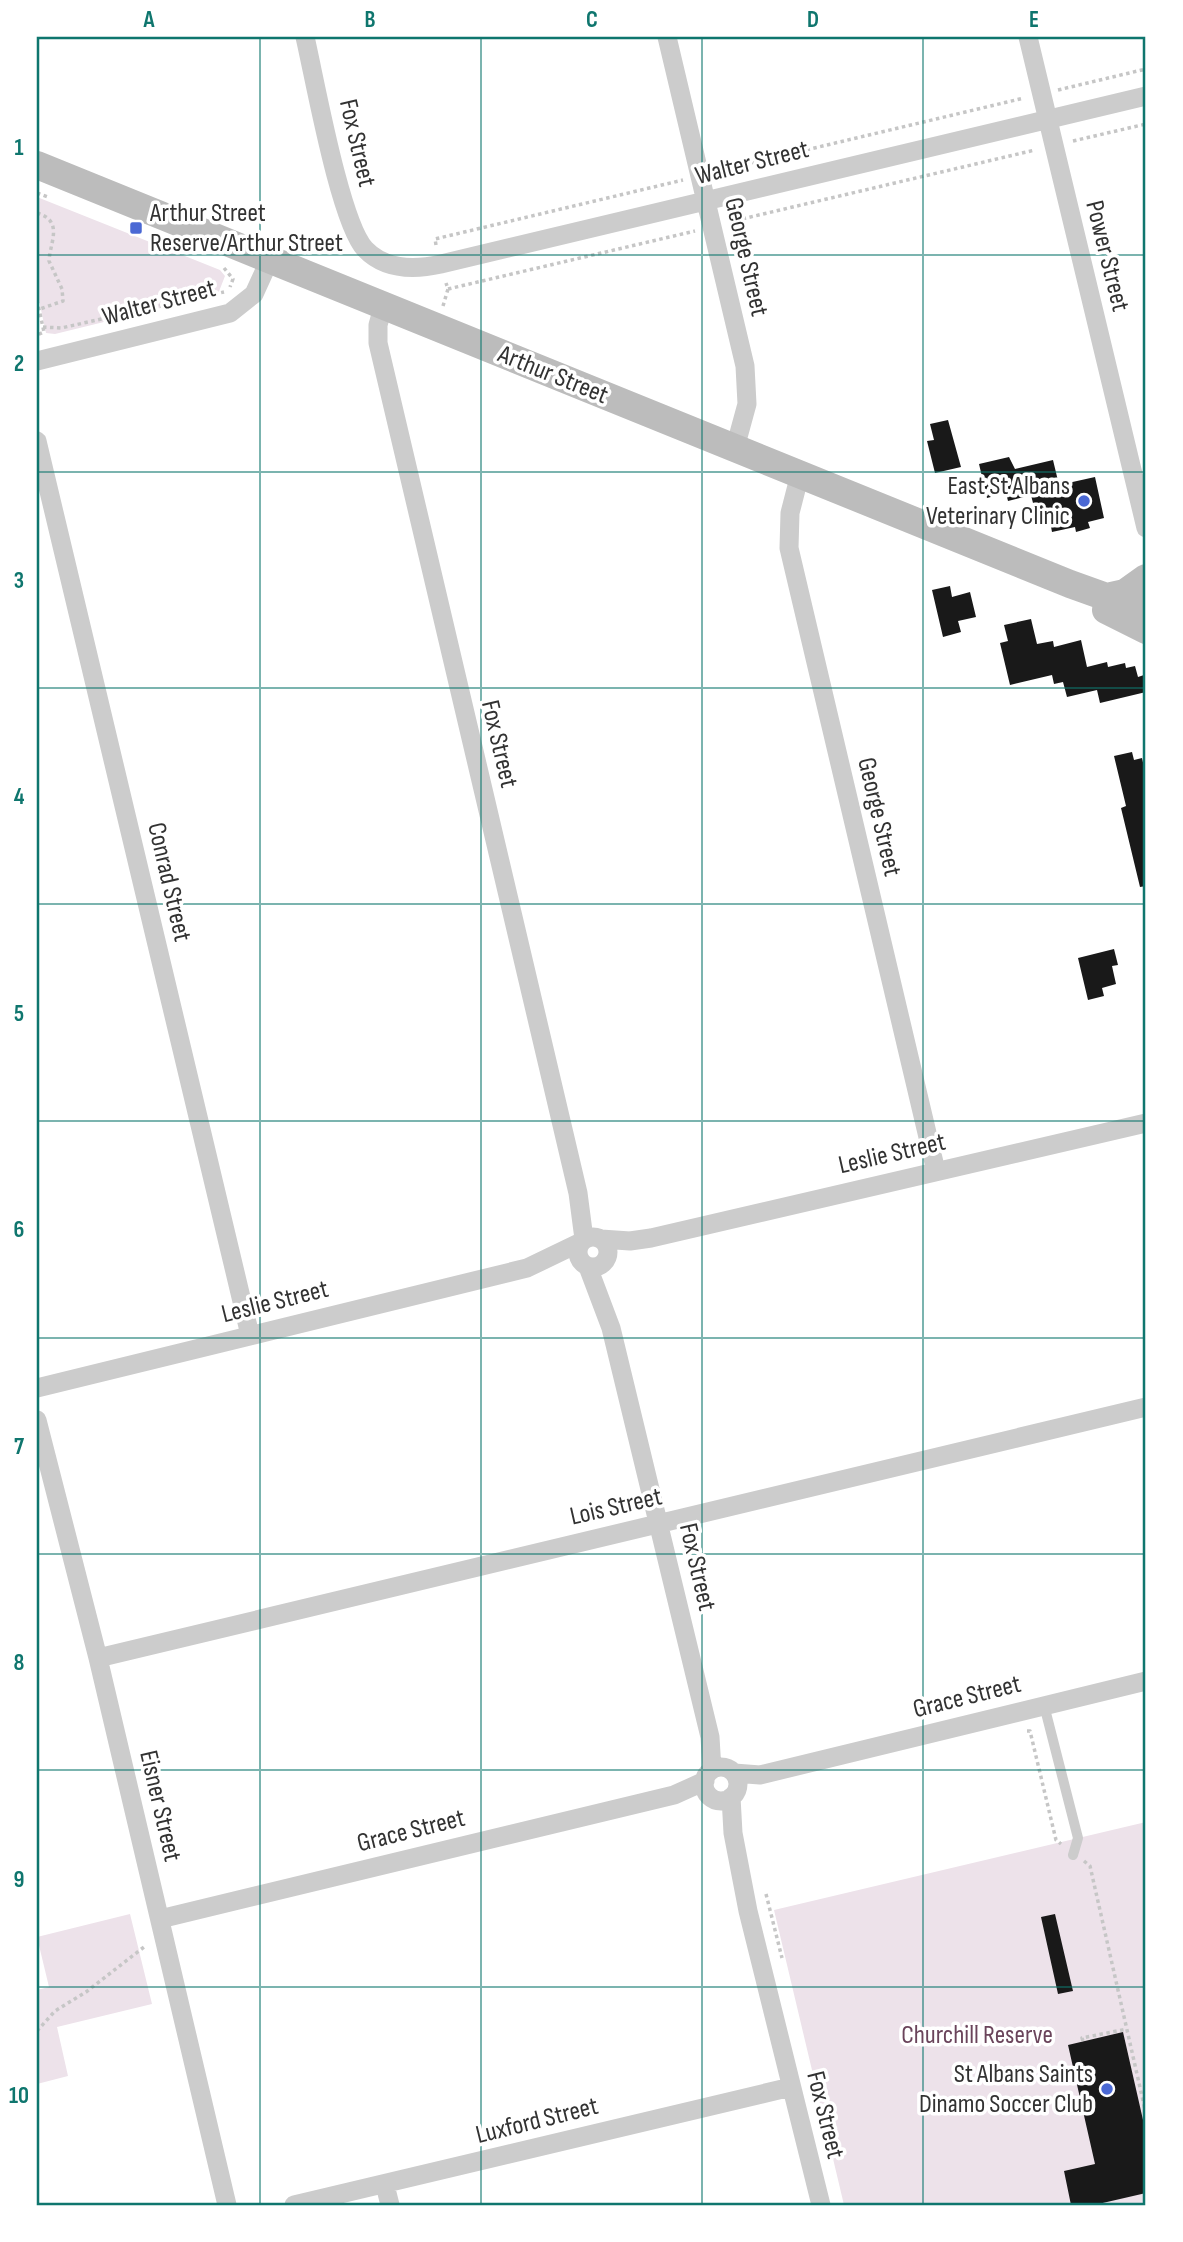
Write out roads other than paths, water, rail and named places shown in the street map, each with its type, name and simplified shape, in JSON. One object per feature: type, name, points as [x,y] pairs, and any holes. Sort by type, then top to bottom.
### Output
[{"type":"street","name":"Fox Street","points":[[305,37],[347,215],[356,237],[372,255]]},
{"type":"street","name":"George Street","points":[[667,37],[748,386],[744,424],[735,448]]},
{"type":"street","name":"Power Street","points":[[1028,37],[1146,528]]},
{"type":"street","name":"Walter Street","points":[[372,255],[405,268],[441,264],[1146,96]]},
{"type":"street","name":"Arthur Street","points":[[37,165],[1070,584],[1146,607]]},
{"type":"street","name":"Walter Street","points":[[37,361],[230,313],[254,293],[269,261]]},
{"type":"street","name":"Fox Street","points":[[383,307],[378,325],[378,343],[591,1239]]},
{"type":"street","name":"Conrad Street","points":[[37,441],[250,1335]]},
{"type":"street","name":"George Street","points":[[800,474],[790,513],[789,548],[936,1171]]},
{"type":"street","points":[[1107,597],[1125,593],[1146,578]]},
{"type":"street","name":"Arthur Street","points":[[1070,584],[1097,606],[1146,630]]},
{"type":"street","name":"Leslie Street","points":[[527,1268],[591,1239],[630,1241],[651,1238],[1146,1123]]},
{"type":"street","name":"Leslie Street","points":[[37,1388],[527,1268],[595,1264],[651,1238]]},
{"type":"street","points":[[591,1239],[608,1251],[595,1264],[577,1252],[591,1239]]},
{"type":"street","name":"Fox Street","points":[[595,1264],[660,1523],[821,2205]]},
{"type":"street","name":"Lois Street","points":[[98,1658],[1146,1407]]},
{"type":"street","name":"Eisner Street","points":[[37,1420],[98,1658],[227,2205]]},
{"type":"street","name":"Grace Street","points":[[160,1919],[1146,1681]]},
{"type":"street","name":"Luxford Street","points":[[295,2205],[791,2087]]},
{"type":"street","points":[[385,2185],[390,2205]]},
{"type":"lane","points":[[1044,1705],[1078,1838],[1073,1855]]},
{"type":"place","name":"Arthur Street Reserve/Arthur Street","points":[[136,228]]},
{"type":"place","name":"East St Albans Veterinary Clinic","points":[[1084,501]]},
{"type":"place","name":"St Albans Saints Dinamo Soccer Club","points":[[1107,2089]]},
{"type":"park label","name":"Churchill Reserve","points":[[977,2035]]}]
